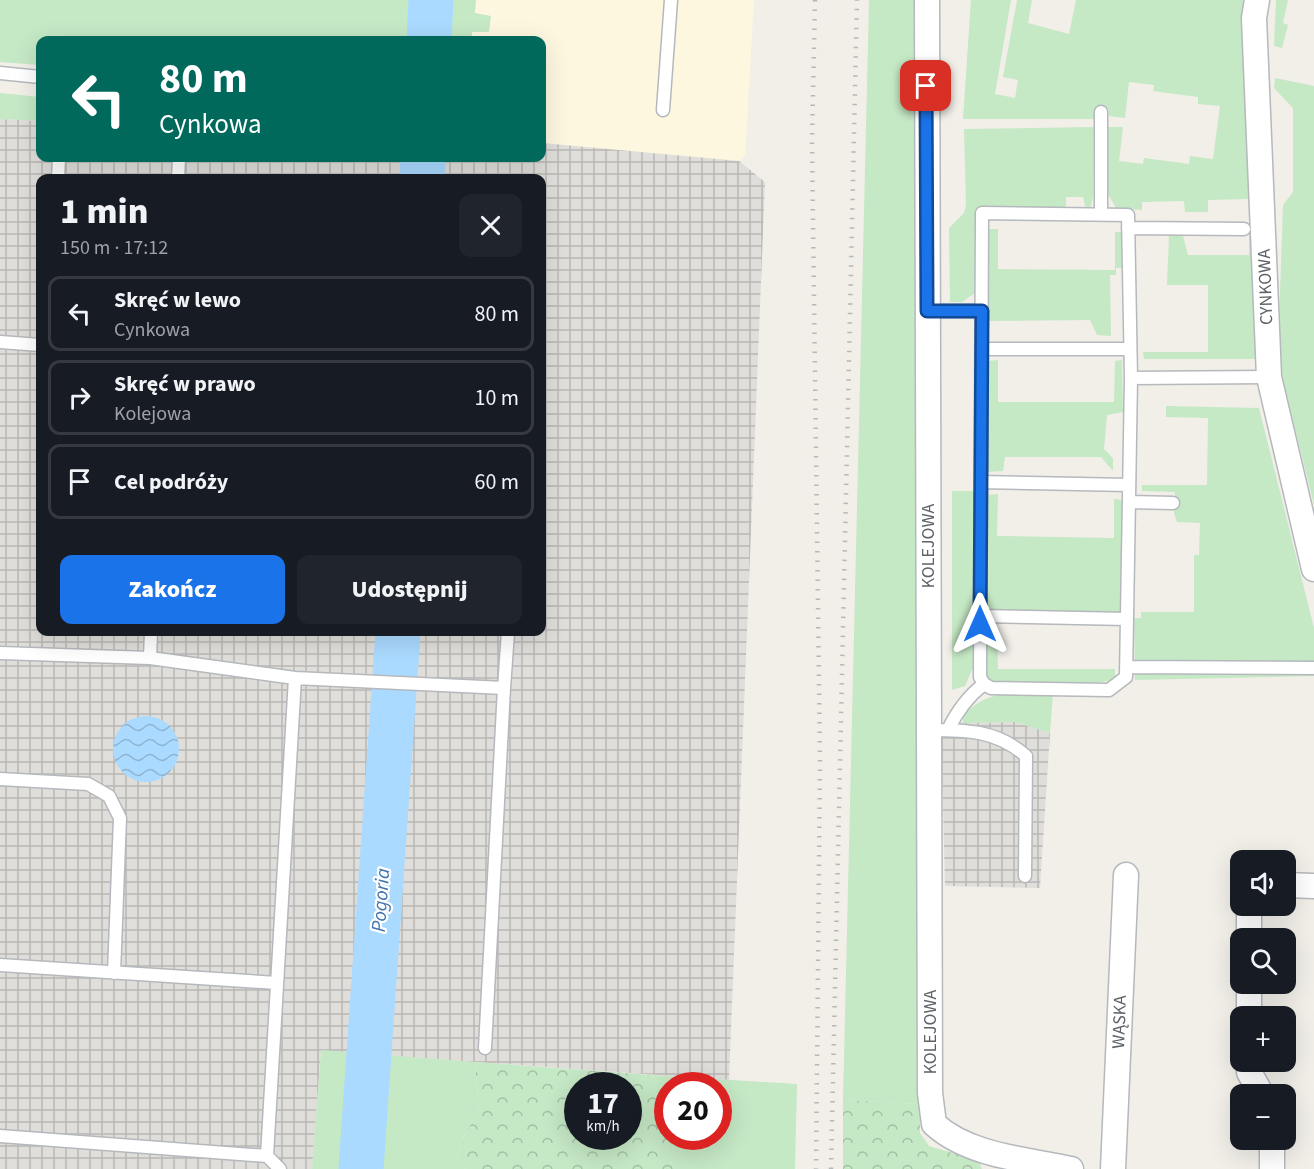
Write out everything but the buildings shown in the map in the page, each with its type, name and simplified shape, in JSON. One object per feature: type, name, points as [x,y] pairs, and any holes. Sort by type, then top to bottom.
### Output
[{"type":"street","name":"KOLEJOWA","points":[[927,0],[927,311],[938,730],[930,1093],[934,1124],[948,1137],[987,1151],[1071,1169]]},
{"type":"street","name":"CYNKOWA","points":[[1257,0],[1254,18],[1269,377],[1314,568]]},
{"type":"street","name":"WĄSKA","points":[[1113,1169],[1126,875]]},
{"type":"street","points":[[1296,885],[1314,886]]},
{"type":"street","points":[[1272,1150],[1272,1169]]},
{"type":"lane","points":[[663,110],[671,0]]},
{"type":"lane","points":[[0,73],[36,77]]},
{"type":"lane","points":[[1101,112],[1101,214]]},
{"type":"lane","points":[[982,213],[1128,215],[1128,228],[1131,378],[1126,676],[1109,690],[991,688],[984,684],[980,677],[982,213]]},
{"type":"lane","points":[[1128,228],[1244,229]]},
{"type":"lane","points":[[927,311],[982,311]]},
{"type":"lane","points":[[0,342],[36,345]]},
{"type":"lane","points":[[982,349],[1130,349]]},
{"type":"lane","points":[[1131,378],[1269,377]]},
{"type":"lane","points":[[981,482],[1129,485]]},
{"type":"lane","points":[[1129,502],[1173,503]]},
{"type":"lane","points":[[980,616],[1127,619]]},
{"type":"lane","points":[[150,658],[151,636]]},
{"type":"lane","points":[[485,1048],[508,636]]},
{"type":"lane","points":[[0,653],[150,658],[295,678],[504,688]]},
{"type":"lane","points":[[1126,667],[1314,668]]},
{"type":"lane","points":[[267,1156],[295,678]]},
{"type":"lane","points":[[938,730],[970,695],[984,684]]},
{"type":"lane","points":[[938,730],[979,731],[1011,743],[1026,756],[1025,876]]},
{"type":"lane","points":[[0,779],[88,784],[109,796],[120,818],[114,973]]},
{"type":"lane","points":[[0,965],[277,983]]},
{"type":"lane","points":[[0,1136],[267,1156],[280,1169]]},
{"type":"shaded area","points":[[476,0],[754,0],[745,155],[739,161],[546,143],[546,36],[472,36],[472,32],[491,17],[475,13]]},
{"type":"shaded area","points":[[0,119],[36,121],[36,162],[546,162],[546,143],[739,161],[765,182],[729,1072],[654,1072],[654,1075],[642,1072],[321,1051],[312,1169],[0,1169]]},
{"type":"shaded area","points":[[1015,722],[1050,733],[1040,888],[945,886],[941,723]]},
{"type":"green space","points":[[0,0],[476,0],[475,13],[491,16],[489,32],[472,32],[472,36],[36,36],[36,65],[0,62]]},
{"type":"green space","points":[[869,0],[918,0],[914,120],[919,432],[920,1104],[843,1100]]},
{"type":"green space","points":[[971,0],[1011,0],[995,94],[1015,98],[1018,80],[1003,77],[1017,0],[1032,0],[1028,23],[1069,34],[1076,0],[1252,0],[1257,207],[1255,359],[1144,359],[1143,352],[1208,352],[1208,285],[1167,285],[1169,236],[1183,236],[1188,255],[1249,255],[1249,199],[1208,200],[1208,212],[1185,212],[1184,201],[1142,202],[1142,210],[1116,208],[1108,194],[1106,177],[1108,127],[1123,127],[1119,161],[1143,164],[1144,158],[1189,164],[1190,156],[1213,159],[1220,106],[1198,104],[1198,97],[1153,91],[1154,85],[1129,82],[1125,118],[1109,116],[1108,108],[1095,108],[1094,119],[963,119]]},
{"type":"green space","points":[[1276,0],[1288,0],[1283,23],[1288,25],[1282,48],[1274,46]]},
{"type":"green space","points":[[1275,78],[1314,86],[1314,505],[1278,351],[1283,205],[1293,192],[1293,108],[1274,88]]},
{"type":"green space","points":[[0,93],[36,97],[36,121],[0,119]]},
{"type":"green space","points":[[1094,127],[1093,197],[1090,209],[1085,206],[1083,197],[1066,197],[1066,206],[1062,209],[976,208],[975,293],[962,302],[950,302],[949,228],[964,213],[966,205],[964,129]]},
{"type":"green space","points":[[987,229],[998,229],[998,269],[1115,270],[1115,232],[1121,232],[1122,268],[1116,268],[1116,275],[1110,275],[1111,336],[1097,335],[1090,320],[987,321]]},
{"type":"green space","points":[[998,360],[998,402],[1114,402],[1115,361],[1122,360],[1123,412],[1107,415],[1104,449],[1113,458],[1113,471],[1101,457],[1005,457],[1003,471],[986,472],[987,364],[988,361]]},
{"type":"green space","points":[[1166,406],[1259,408],[1314,628],[1314,676],[1135,680],[1134,618],[1141,618],[1141,612],[1194,612],[1194,555],[1199,555],[1200,523],[1177,522],[1174,513],[1175,492],[1142,491],[1142,485],[1207,485],[1208,418],[1166,417]]},
{"type":"green space","points":[[952,491],[976,491],[974,665],[965,686],[952,690]]},
{"type":"green space","points":[[998,494],[997,536],[1114,538],[1114,499],[1123,500],[1122,609],[1119,612],[994,612],[985,603],[986,498],[987,495]]},
{"type":"green space","points":[[987,626],[997,627],[998,669],[1115,669],[1115,680],[1090,684],[992,683],[986,680]]},
{"type":"green space","points":[[1016,693],[1053,693],[1050,733],[1015,722],[963,723],[963,716],[973,707],[993,696]]},
{"type":"green space","points":[[321,1050],[475,1062],[479,1111],[464,1136],[457,1159],[466,1169],[312,1169]]},
{"type":"green space","points":[[475,1062],[611,1072],[564,1072],[564,1150],[642,1150],[642,1074],[652,1075],[654,1150],[669,1150],[673,1169],[466,1169],[457,1159],[464,1136],[479,1111]]},
{"type":"green space","points":[[732,1080],[797,1084],[795,1169],[673,1169],[669,1150],[732,1150]]},
{"type":"green space","points":[[843,1100],[920,1104],[920,1133],[929,1146],[979,1161],[982,1169],[843,1169]]},
{"type":"water","points":[[146,716],[159,719],[169,726],[176,736],[179,749],[176,762],[169,772],[159,779],[146,782],[133,779],[123,772],[116,762],[113,749],[116,736],[123,726],[133,719]]},
{"type":"waterway","name":"Pogoria","points":[[429,36],[431,0]]},
{"type":"waterway","name":"Pogoria","points":[[422,174],[423,162]]},
{"type":"waterway","name":"Pogoria","points":[[361,1169],[398,636]]},
{"type":"railway","points":[[815,0],[812,141],[820,761],[816,1169]]},
{"type":"railway","points":[[831,1169],[857,0]]},
{"type":"route","points":[[926,86],[927,311],[982,311],[980,624]]}]
